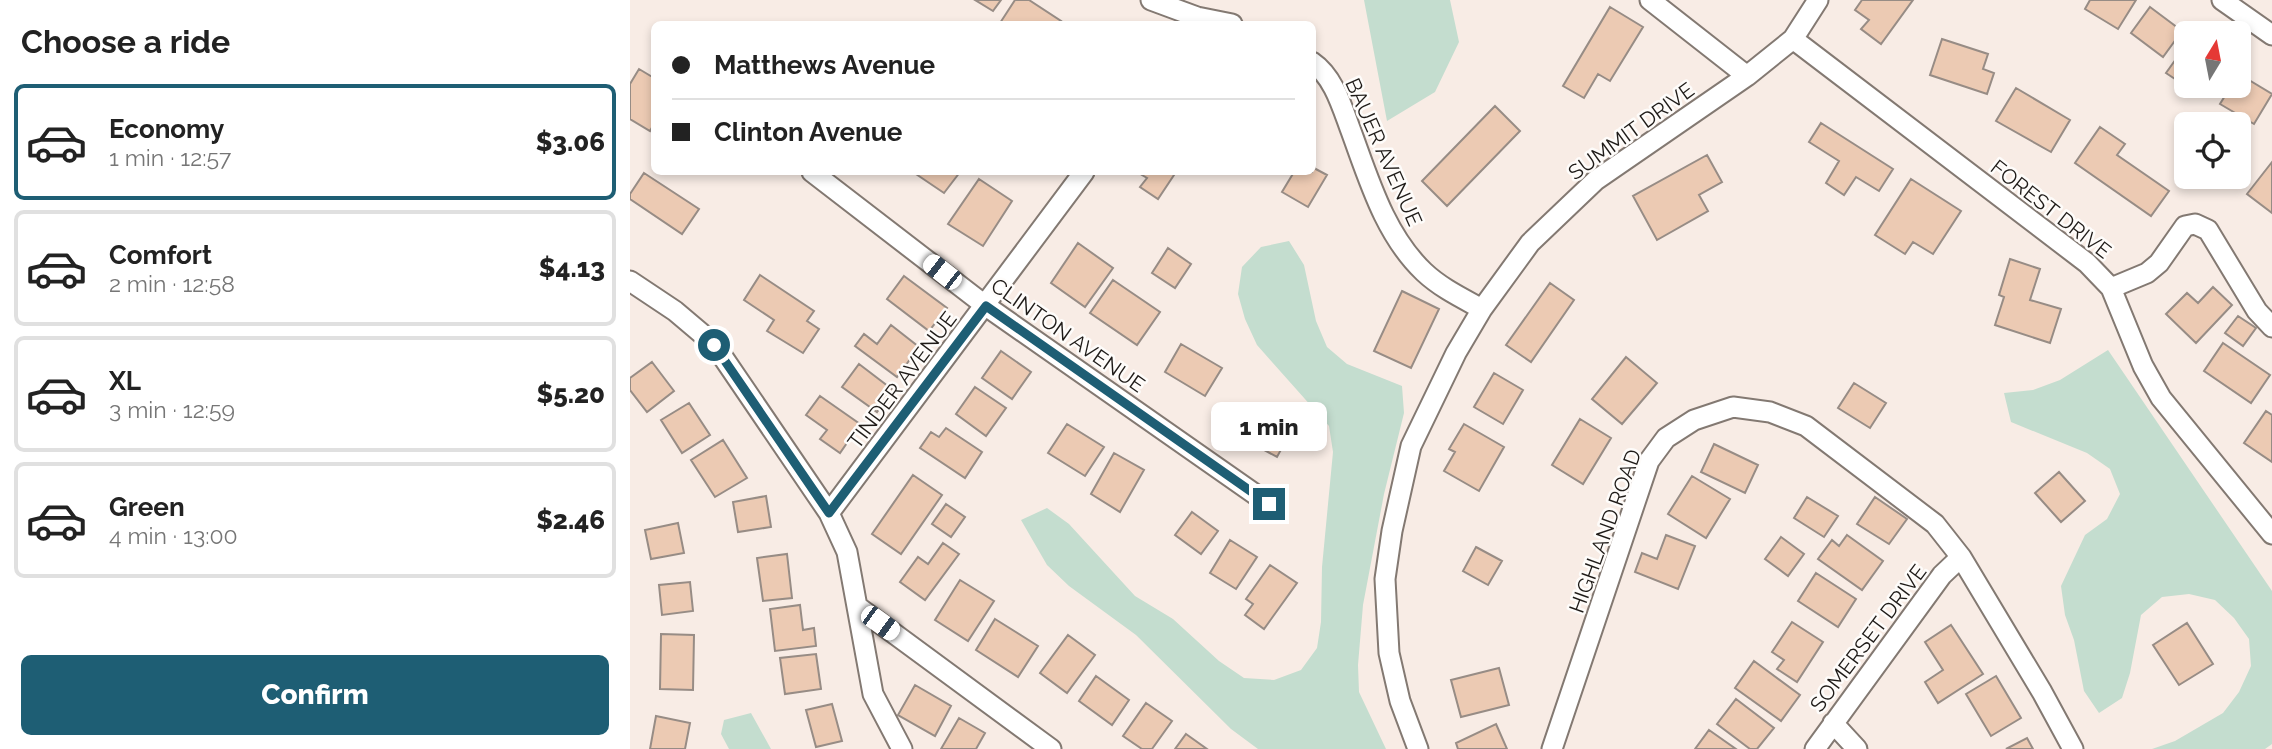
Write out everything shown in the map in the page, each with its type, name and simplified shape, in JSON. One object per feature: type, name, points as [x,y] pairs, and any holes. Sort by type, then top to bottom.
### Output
[{"type":"street","points":[[1151,0],[1194,21]]},
{"type":"street","points":[[1650,0],[1747,76]]},
{"type":"street","name":"SUMMIT DRIVE","points":[[1418,749],[1400,701],[1389,653],[1385,579],[1392,531],[1411,446],[1456,353],[1482,309],[1530,243],[1596,180],[1747,76],[1793,39],[1818,0]]},
{"type":"street","points":[[2222,0],[2272,35]]},
{"type":"street","name":"FOREST DRIVE","points":[[1793,39],[2087,263],[2111,288],[2143,366],[2161,398],[2272,534]]},
{"type":"street","name":"BAUER AVENUE","points":[[1316,67],[1337,92],[1377,201],[1401,246],[1424,272],[1451,292],[1482,309]]},
{"type":"street","name":"CLINTON AVENUE","points":[[816,175],[986,306],[1269,504]]},
{"type":"street","name":"TINDER AVENUE","points":[[829,513],[1082,175]]},
{"type":"street","points":[[2111,288],[2147,273],[2160,263],[2185,226],[2195,224],[2208,230],[2256,311],[2272,327]]},
{"type":"street","points":[[630,281],[675,311],[714,345],[829,513],[847,552],[873,694],[902,749]]},
{"type":"street","name":"HIGHLAND ROAD","points":[[1552,749],[1649,461],[1666,438],[1693,420],[1733,407],[1770,412],[1805,426],[1935,524],[1961,557],[2073,749]]},
{"type":"street","name":"SOMERSET DRIVE","points":[[1815,749],[1942,575],[1961,557]]},
{"type":"street","points":[[858,607],[1051,749]]},
{"type":"street","points":[[1833,723],[1857,749]]},
{"type":"green space","points":[[1364,0],[1450,0],[1459,42],[1435,92],[1387,121]]},
{"type":"green space","points":[[1289,241],[1304,265],[1316,321],[1327,347],[1347,364],[1402,386],[1404,413],[1384,494],[1363,605],[1358,665],[1359,692],[1386,749],[1258,749],[1231,729],[1136,635],[1069,586],[1047,565],[1021,520],[1047,508],[1069,524],[1135,596],[1173,619],[1219,661],[1244,678],[1274,680],[1301,670],[1317,648],[1321,622],[1322,567],[1333,452],[1329,426],[1257,345],[1245,319],[1238,294],[1242,267],[1261,247]]},
{"type":"green space","points":[[2108,350],[2272,591],[2272,744],[2265,749],[2152,749],[2175,741],[2223,713],[2239,692],[2251,666],[2249,639],[2234,618],[2215,600],[2189,594],[2162,597],[2141,615],[2130,673],[2122,698],[2099,713],[2084,691],[2074,640],[2065,615],[2061,586],[2085,535],[2107,519],[2120,494],[2110,469],[2087,453],[2011,422],[2004,393],[2033,390],[2060,380]]},
{"type":"green space","points":[[751,713],[771,749],[729,749],[721,734],[724,720]]},
{"type":"building","points":[[975,0],[1001,0],[993,11]]},
{"type":"building","points":[[1015,0],[1029,0],[1061,21],[1001,21]]},
{"type":"building","points":[[1862,0],[1913,0],[1881,44],[1861,29],[1869,20],[1855,10]]},
{"type":"building","points":[[2090,0],[2136,0],[2118,29],[2085,9]]},
{"type":"building","points":[[1610,7],[1643,27],[1610,81],[1598,74],[1584,98],[1563,86]]},
{"type":"building","points":[[2150,7],[2174,25],[2174,42],[2163,57],[2131,33]]},
{"type":"building","points":[[1942,39],[1988,54],[1983,69],[1994,73],[1987,94],[1930,75]]},
{"type":"building","points":[[2174,62],[2174,78],[2166,73]]},
{"type":"building","points":[[639,69],[651,76],[650,131],[630,119],[630,84]]},
{"type":"building","points":[[2251,81],[2272,94],[2254,124],[2251,122],[2251,112],[2234,112],[2220,104],[2224,98],[2251,98]]},
{"type":"building","points":[[2016,88],[2070,120],[2051,152],[1996,121]]},
{"type":"building","points":[[1495,106],[1520,131],[1447,206],[1422,181]]},
{"type":"building","points":[[1821,123],[1893,169],[1879,191],[1856,177],[1844,195],[1826,183],[1839,161],[1809,142]]},
{"type":"building","points":[[2100,127],[2125,144],[2117,155],[2169,191],[2151,216],[2075,163]]},
{"type":"building","points":[[1707,155],[1722,182],[1699,195],[1708,211],[1657,240],[1633,196]]},
{"type":"building","points":[[2272,162],[2272,213],[2247,194]]},
{"type":"building","points":[[1316,169],[1327,175],[1308,207],[1282,192],[1292,175],[1316,175]]},
{"type":"building","points":[[644,173],[699,209],[682,234],[630,199],[630,194]]},
{"type":"building","points":[[917,175],[958,175],[944,193]]},
{"type":"building","points":[[1142,175],[1174,175],[1158,199],[1140,187],[1147,178]]},
{"type":"building","points":[[979,179],[1012,201],[983,246],[948,224]]},
{"type":"building","points":[[1911,179],[1961,211],[1933,254],[1913,242],[1905,254],[1875,235]]},
{"type":"building","points":[[1078,243],[1113,268],[1085,307],[1051,283]]},
{"type":"building","points":[[1168,248],[1191,264],[1175,288],[1152,273]]},
{"type":"building","points":[[2010,259],[2040,269],[2030,300],[2061,309],[2050,343],[1995,325],[2004,297],[1999,295]]},
{"type":"building","points":[[760,275],[814,311],[807,321],[819,329],[803,353],[767,331],[774,320],[744,300]]},
{"type":"building","points":[[904,276],[947,308],[929,331],[887,299]]},
{"type":"building","points":[[1113,280],[1160,312],[1137,345],[1090,313]]},
{"type":"building","points":[[1550,283],[1574,300],[1531,362],[1506,345]]},
{"type":"building","points":[[2213,287],[2232,305],[2196,343],[2166,314],[2187,293],[2198,303]]},
{"type":"building","points":[[1402,291],[1439,309],[1411,368],[1374,351]]},
{"type":"building","points":[[2238,316],[2256,328],[2243,346],[2225,333]]},
{"type":"building","points":[[891,325],[919,347],[897,377],[855,346],[864,334],[877,344]]},
{"type":"building","points":[[2223,343],[2270,375],[2251,403],[2204,371]]},
{"type":"building","points":[[1181,344],[1222,368],[1205,396],[1165,372]]},
{"type":"building","points":[[1001,351],[1031,372],[1012,399],[982,378]]},
{"type":"building","points":[[1626,357],[1657,383],[1622,424],[1592,399]]},
{"type":"building","points":[[652,362],[674,391],[647,412],[630,390],[630,378]]},
{"type":"building","points":[[859,364],[893,390],[877,412],[842,387]]},
{"type":"building","points":[[1494,373],[1523,390],[1503,424],[1474,407]]},
{"type":"building","points":[[1854,383],[1886,403],[1870,428],[1838,408]]},
{"type":"building","points":[[975,387],[1006,408],[986,436],[956,414]]},
{"type":"building","points":[[820,396],[860,424],[840,453],[820,439],[827,430],[806,415]]},
{"type":"building","points":[[689,403],[710,435],[682,453],[661,420]]},
{"type":"building","points":[[1266,408],[1295,424],[1277,457],[1248,441]]},
{"type":"building","points":[[2266,411],[2272,415],[2272,462],[2244,443]]},
{"type":"building","points":[[1580,419],[1611,438],[1583,484],[1552,465]]},
{"type":"building","points":[[1067,424],[1104,447],[1085,476],[1048,453]]},
{"type":"building","points":[[1464,424],[1504,447],[1479,491],[1444,471],[1455,452],[1449,449]]},
{"type":"building","points":[[946,428],[982,452],[965,478],[920,448],[931,432],[939,437]]},
{"type":"building","points":[[723,440],[747,478],[715,497],[691,460]]},
{"type":"building","points":[[1714,444],[1758,465],[1745,493],[1701,472]]},
{"type":"building","points":[[1114,453],[1144,470],[1120,512],[1091,494]]},
{"type":"building","points":[[2059,472],[2085,501],[2061,522],[2035,493]]},
{"type":"building","points":[[913,475],[942,495],[901,554],[872,534]]},
{"type":"building","points":[[1692,476],[1730,499],[1706,538],[1668,514]]},
{"type":"building","points":[[766,496],[771,527],[738,532],[733,502]]},
{"type":"building","points":[[1807,497],[1838,516],[1824,537],[1794,518]]},
{"type":"building","points":[[1875,497],[1907,519],[1889,544],[1857,524]]},
{"type":"building","points":[[946,504],[965,517],[951,537],[932,524]]},
{"type":"building","points":[[1192,512],[1218,531],[1201,554],[1175,535]]},
{"type":"building","points":[[678,523],[684,553],[651,559],[645,530]]},
{"type":"building","points":[[1666,535],[1695,546],[1678,589],[1635,572],[1642,553],[1657,559]]},
{"type":"building","points":[[1847,535],[1883,561],[1862,590],[1818,559],[1832,540],[1839,546]]},
{"type":"building","points":[[1781,537],[1804,554],[1788,576],[1765,559]]},
{"type":"building","points":[[1230,540],[1257,557],[1236,589],[1210,573]]},
{"type":"building","points":[[943,543],[959,554],[925,600],[900,582],[918,557],[928,564]]},
{"type":"building","points":[[1476,547],[1502,561],[1488,585],[1463,571]]},
{"type":"building","points":[[787,554],[792,598],[763,601],[757,558]]},
{"type":"building","points":[[1270,565],[1297,583],[1264,629],[1245,615],[1253,604],[1246,599]]},
{"type":"building","points":[[1816,573],[1856,599],[1838,627],[1798,601]]},
{"type":"building","points":[[960,580],[994,601],[968,641],[935,620]]},
{"type":"building","points":[[690,582],[693,611],[662,615],[659,585]]},
{"type":"building","points":[[800,605],[803,630],[814,628],[816,646],[775,651],[770,609]]},
{"type":"building","points":[[995,619],[1038,646],[1018,677],[976,650]]},
{"type":"building","points":[[1792,622],[1823,642],[1797,682],[1777,669],[1784,660],[1772,652]]},
{"type":"building","points":[[2187,623],[2213,664],[2179,685],[2153,645]]},
{"type":"building","points":[[1951,625],[1983,674],[1938,703],[1925,682],[1943,670],[1925,642]]},
{"type":"building","points":[[661,634],[694,635],[693,690],[660,689]]},
{"type":"building","points":[[1068,635],[1095,655],[1067,693],[1040,673]]},
{"type":"building","points":[[816,654],[821,689],[785,694],[780,658]]},
{"type":"building","points":[[1754,661],[1800,695],[1781,721],[1735,688]]},
{"type":"building","points":[[1499,668],[1509,705],[1461,717],[1451,680]]},
{"type":"building","points":[[1096,676],[1129,700],[1112,725],[1079,701]]},
{"type":"building","points":[[1996,676],[2021,718],[1991,736],[1966,694]]},
{"type":"building","points":[[915,685],[951,706],[935,736],[898,715]]},
{"type":"building","points":[[1736,699],[1774,728],[1757,749],[1750,749],[1717,724]]},
{"type":"building","points":[[1146,703],[1172,721],[1152,749],[1142,749],[1123,736]]},
{"type":"building","points":[[832,704],[842,741],[816,747],[806,710]]},
{"type":"building","points":[[656,716],[690,723],[685,749],[650,749]]},
{"type":"building","points":[[959,718],[985,733],[976,749],[941,749]]},
{"type":"building","points":[[1496,724],[1507,749],[1458,749],[1456,743]]},
{"type":"building","points":[[1709,730],[1736,749],[1695,749]]},
{"type":"building","points":[[1186,734],[1207,749],[1175,749]]},
{"type":"building","points":[[2027,738],[2033,749],[2006,749]]},
{"type":"route","points":[[714,345],[794,458],[829,513],[986,306],[1269,504]]}]
